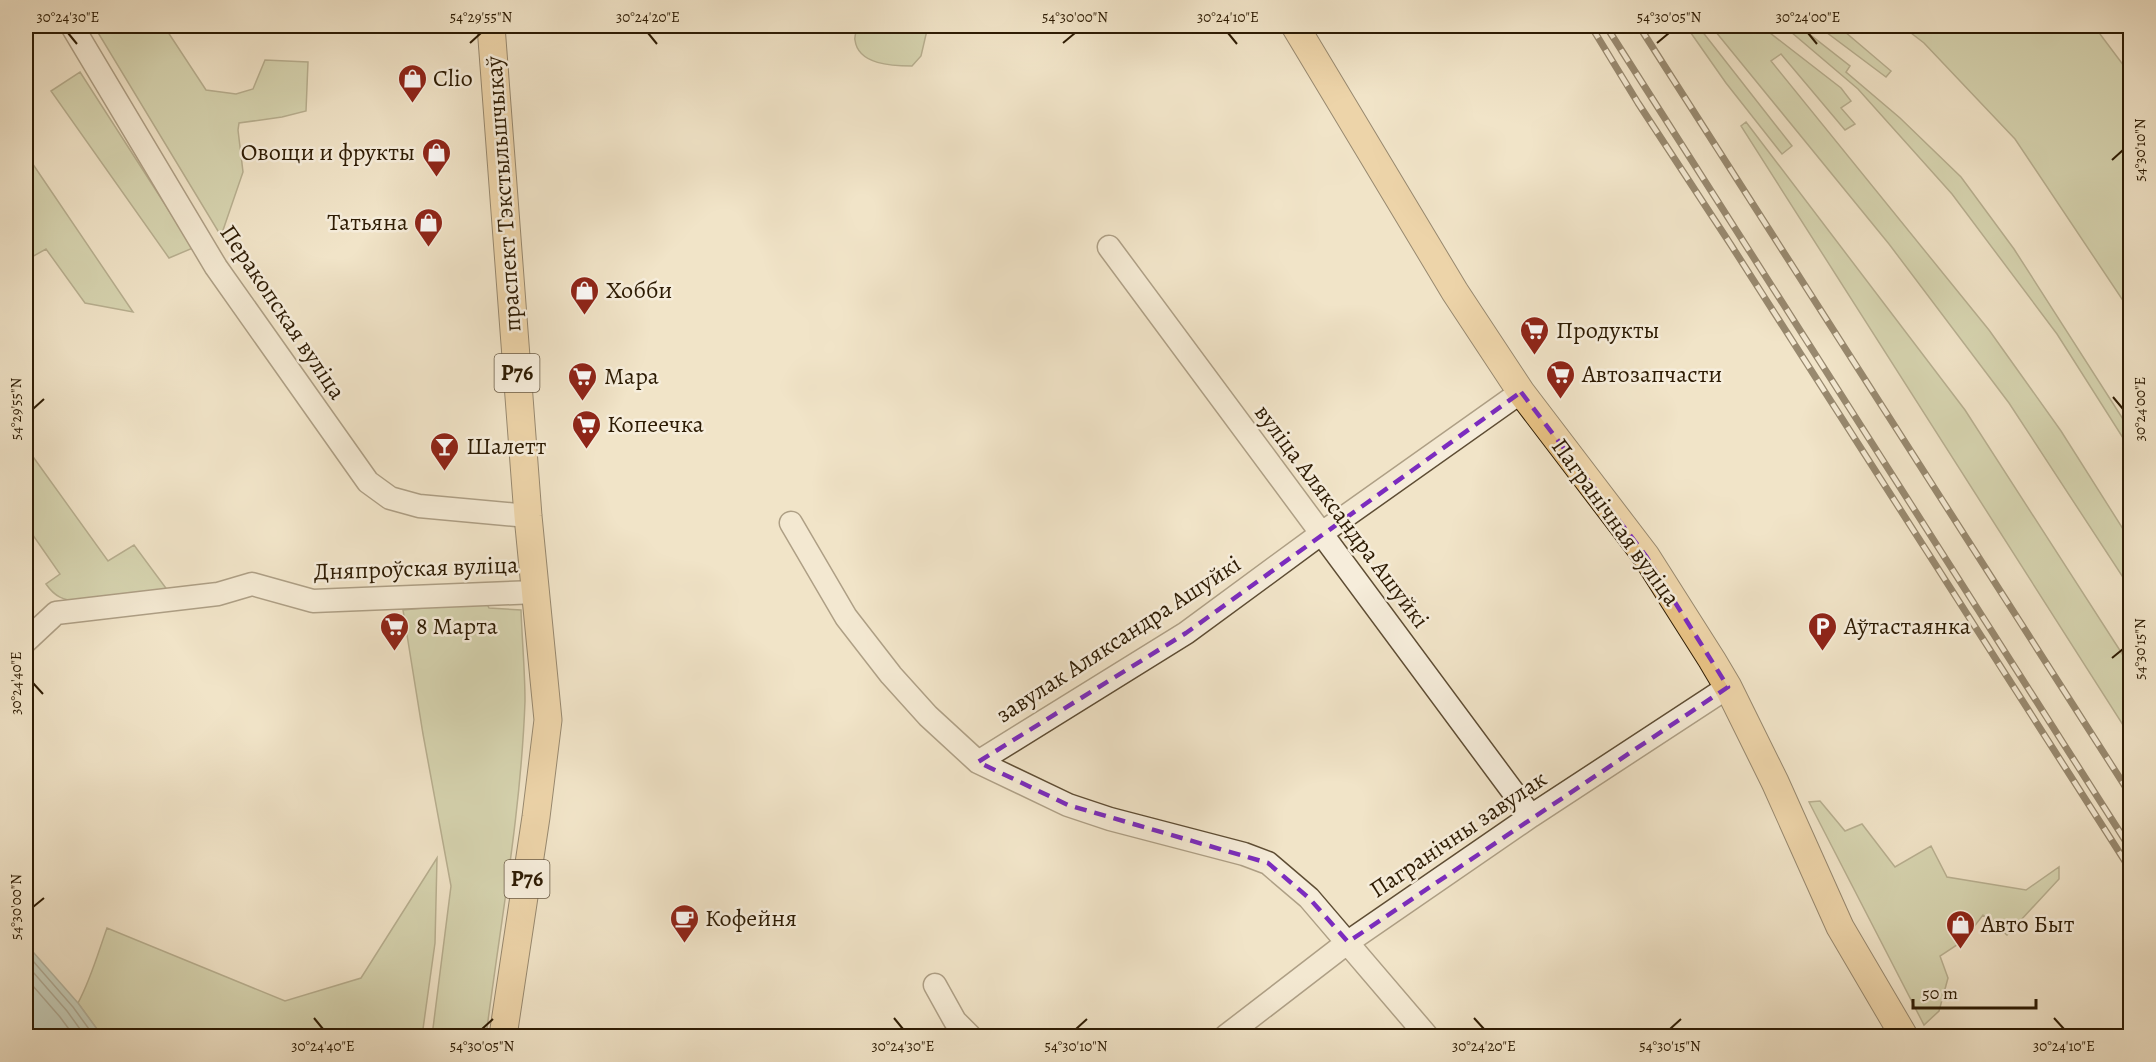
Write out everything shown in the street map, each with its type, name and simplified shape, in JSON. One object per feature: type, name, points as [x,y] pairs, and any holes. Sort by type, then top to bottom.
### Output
[{"type":"main road","name":"праспект Тэкстыльшчыкаў","points":[[491,26],[528,516],[548,720],[503,1036]]},
{"type":"main road","name":"Пагранічная вуліца","points":[[1295,26],[1455,292],[1521,392],[1646,556],[1728,687],[1775,782],[1840,927],[1904,1036]]},
{"type":"street","name":"Перакопская вуліца","points":[[72,26],[216,267],[368,482],[390,498],[420,506],[528,516]]},
{"type":"street","name":"вуліца Аляксандра Ашуйкі","points":[[1108,247],[1531,816]]},
{"type":"street","name":"завулак Аляксандра Ашуйкі","points":[[978,762],[1186,633],[1521,392]]},
{"type":"street","points":[[791,523],[846,617],[891,675],[928,716],[978,762],[1068,805],[1110,819],[1244,854],[1268,863],[1309,898],[1427,1036]]},
{"type":"street","name":"Дняпроўская вуліца","points":[[26,641],[56,614],[218,594],[252,584],[313,601],[536,592]]},
{"type":"street","name":"Пагранічны завулак","points":[[1226,1036],[1348,942],[1531,816],[1728,687]]},
{"type":"street","points":[[935,985],[955,1021],[970,1036]]},
{"type":"highlighted area","points":[[1521,392],[1646,556],[1728,687],[1348,942],[1309,898],[1268,863],[1068,805],[978,762],[1186,633]]},
{"type":"green space","points":[[94,26],[164,26],[206,90],[236,94],[253,89],[265,60],[308,62],[306,111],[239,123],[243,172],[221,236]]},
{"type":"green space","points":[[858,26],[928,26],[921,56],[912,66],[886,64],[862,55],[855,40]]},
{"type":"green space","points":[[1686,26],[1698,26],[1792,146],[1782,154],[1726,83]]},
{"type":"green space","points":[[1711,26],[1761,26],[1841,88],[1851,101],[1841,108],[1855,124],[1845,130],[1781,54],[1771,61],[1989,330],[2061,431],[2130,540],[2130,588],[2009,403],[1889,244]]},
{"type":"green space","points":[[1784,26],[1799,26],[1850,66],[1846,72],[1900,118],[1961,177],[2014,249],[2130,430],[2130,449],[2057,334],[1952,194],[1858,89]]},
{"type":"green space","points":[[1818,26],[1838,26],[1891,71],[1886,77]]},
{"type":"green space","points":[[1902,26],[2094,26],[2130,74],[2130,311],[2015,139],[1924,43]]},
{"type":"green space","points":[[80,72],[193,248],[169,258],[51,91]]},
{"type":"green space","points":[[1746,122],[1965,410],[2130,666],[2130,736],[1741,126]]},
{"type":"green space","points":[[26,154],[133,312],[85,303],[46,249],[30,258],[26,252]]},
{"type":"green space","points":[[26,447],[108,561],[134,545],[168,591],[79,602],[64,599],[53,592],[46,584],[60,574],[28,528],[26,529]]},
{"type":"green space","points":[[486,602],[489,608],[521,610],[525,701],[515,827],[486,1036],[432,1036],[451,886],[403,610]]},
{"type":"green space","points":[[1820,801],[1845,831],[1862,824],[1895,867],[1931,846],[1947,877],[2026,890],[2059,867],[2059,879],[2007,935],[1983,915],[1963,941],[1940,956],[1948,978],[1939,1011],[1924,1025],[1809,802]]},
{"type":"green space","points":[[437,858],[435,943],[422,1036],[102,1036],[78,1003],[91,975],[107,928],[285,1001],[361,978]]},
{"type":"water","points":[[26,944],[78,1003],[102,1036],[26,1036]]},
{"type":"railway","points":[[1591,26],[1638,103],[2130,869]]},
{"type":"railway","points":[[1606,26],[2130,848]]},
{"type":"railway","points":[[1639,26],[2130,794]]},
{"type":"place","name":"Clio","points":[[412,104]]},
{"type":"place","name":"Овощи и фрукты","points":[[436,178]]},
{"type":"place","name":"Татьяна","points":[[429,248]]},
{"type":"place","name":"Хобби","points":[[585,316]]},
{"type":"place","name":"Продукты","points":[[1535,356]]},
{"type":"place","name":"Автозапчасти","points":[[1561,400]]},
{"type":"place","name":"Мара","points":[[583,402]]},
{"type":"place","name":"Копеечка","points":[[586,450]]},
{"type":"place","name":"Шалетт","points":[[445,472]]},
{"type":"place","name":"8 Марта","points":[[395,652]]},
{"type":"place","name":"Аўтастаянка","points":[[1823,652]]},
{"type":"place","name":"Кофейня","points":[[684,944]]},
{"type":"place","name":"Авто Быт","points":[[1960,950]]}]
